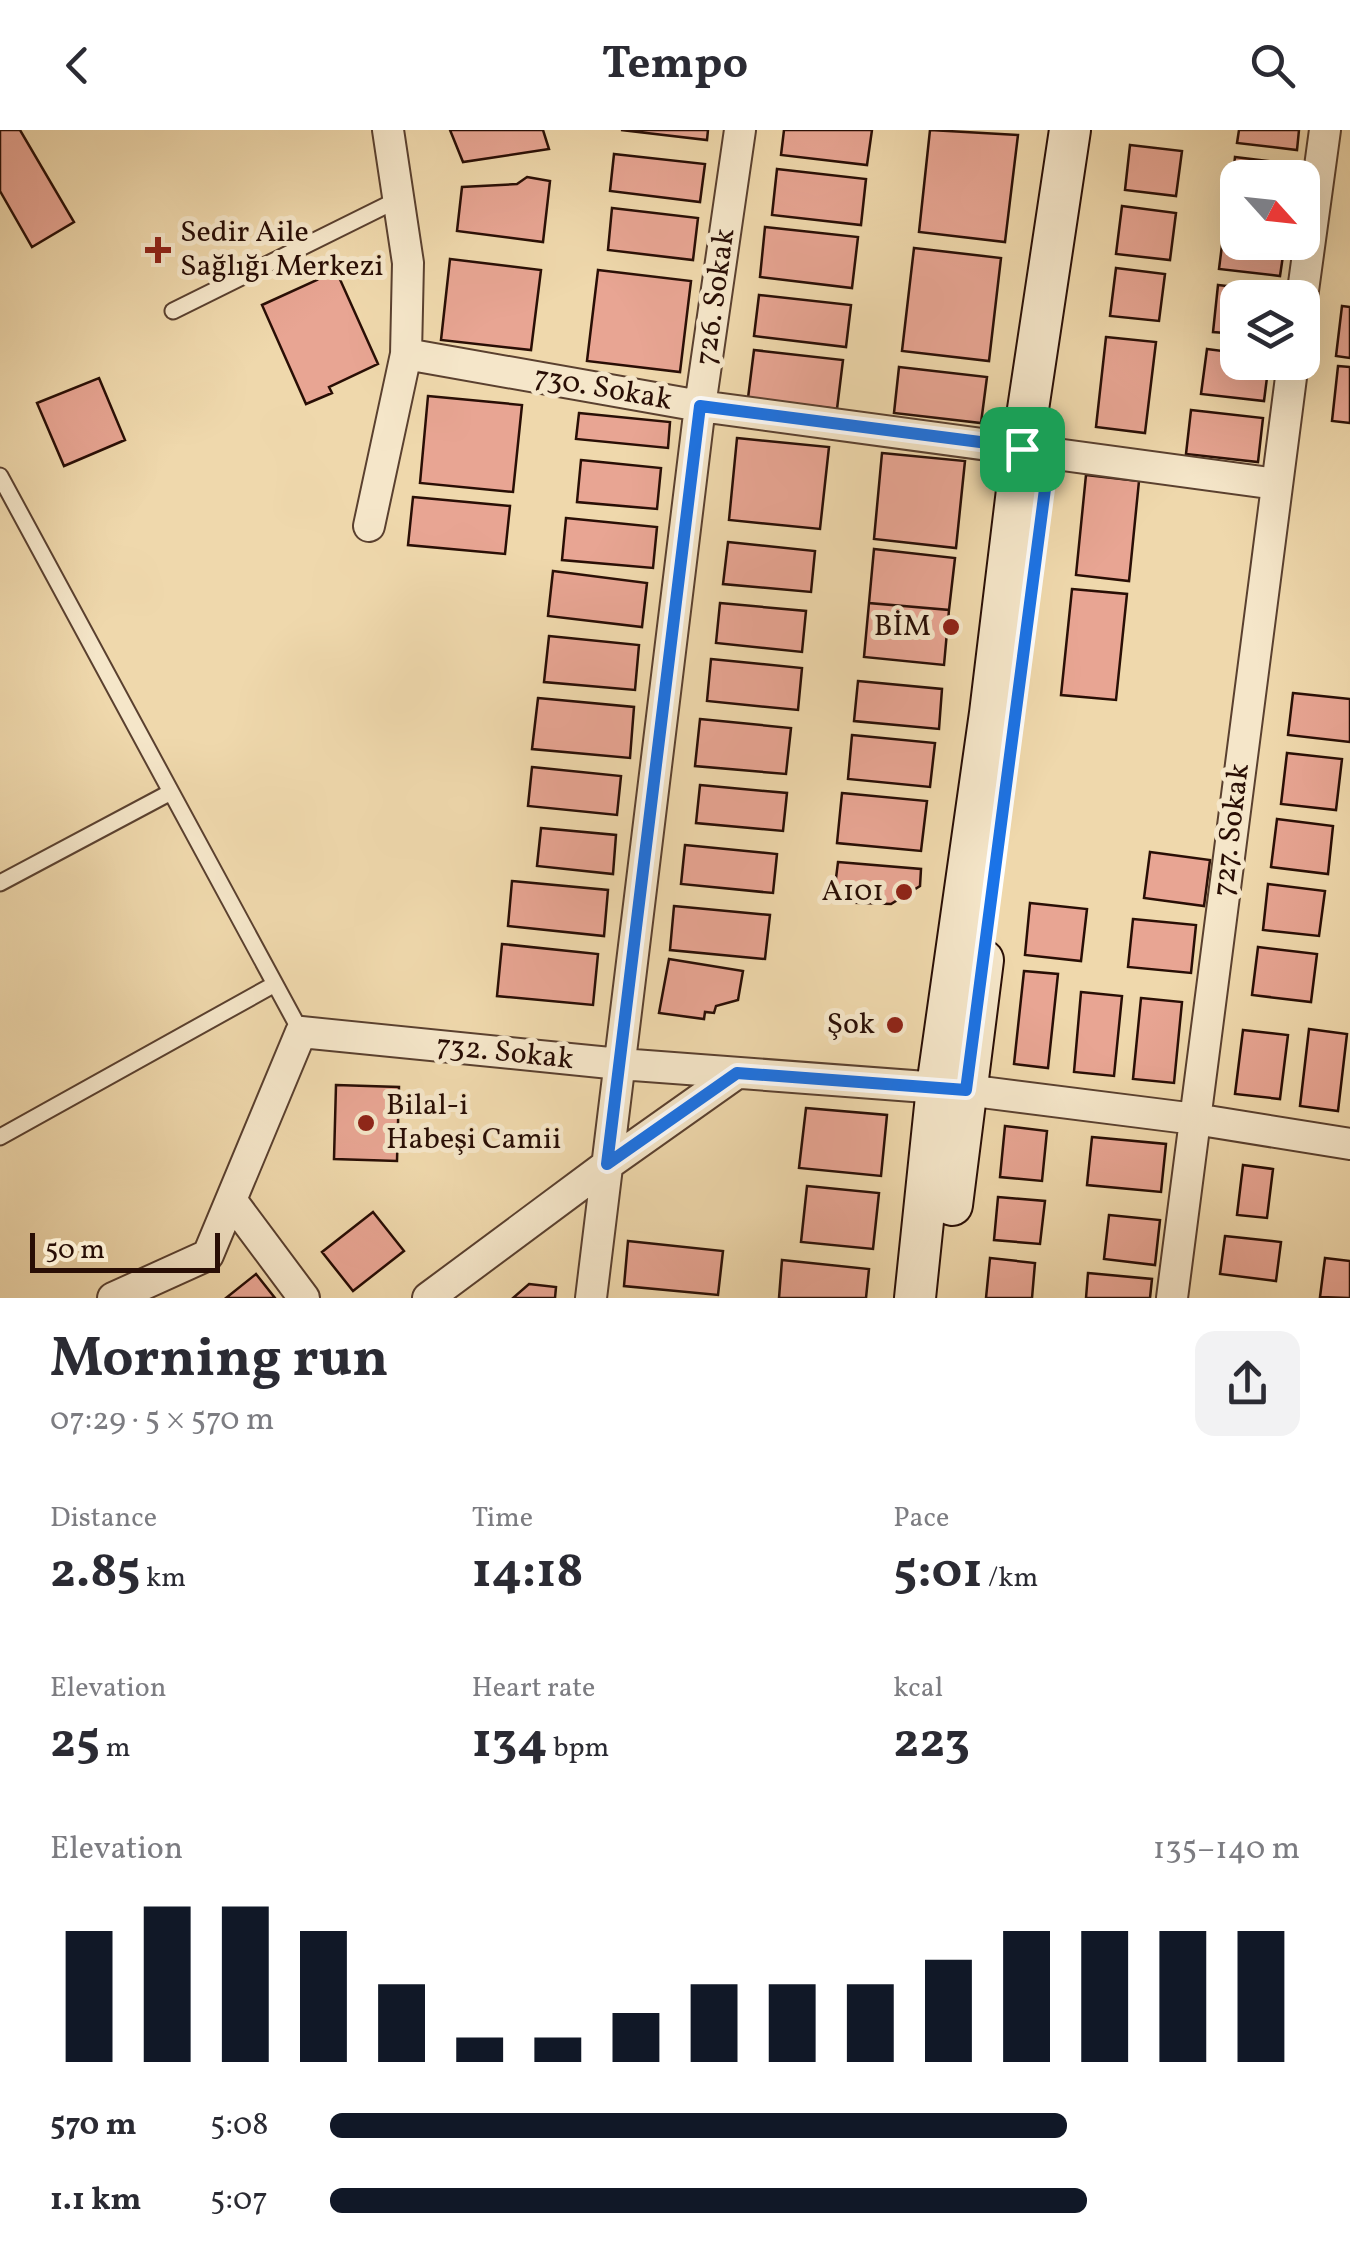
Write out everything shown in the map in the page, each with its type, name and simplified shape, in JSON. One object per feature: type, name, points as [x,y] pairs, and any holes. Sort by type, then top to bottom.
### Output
[{"type":"street","points":[[369,526],[406,354],[408,263],[388,130]]},
{"type":"street","name":"726. Sokak","points":[[591,1298],[700,406],[740,130]]},
{"type":"street","points":[[915,1298],[952,1088],[1036,450],[1070,130]]},
{"type":"street","points":[[1036,450],[1094,130]]},
{"type":"street","points":[[1304,280],[1325,130]]},
{"type":"street","name":"730. Sokak","points":[[406,354],[700,406],[1277,484]]},
{"type":"street","name":"727. Sokak","points":[[1172,1298],[1291,380]]},
{"type":"street","points":[[113,1298],[208,1255],[300,1032]]},
{"type":"street","name":"732. Sokak","points":[[300,1032],[620,1064],[952,1088],[1350,1144]]},
{"type":"street","points":[[428,1298],[737,1073]]},
{"type":"street","points":[[941,1298],[952,1088]]},
{"type":"street","points":[[231,1200],[304,1298]]},
{"type":"lane","points":[[174,311],[398,199]]},
{"type":"lane","points":[[0,476],[300,1032]]},
{"type":"lane","points":[[0,883],[171,792]]},
{"type":"lane","points":[[0,1137],[274,984]]},
{"type":"building","points":[[0,130],[20,130],[74,222],[32,247],[0,191]]},
{"type":"building","points":[[450,130],[543,130],[549,149],[463,162]]},
{"type":"building","points":[[621,130],[708,130],[707,140]]},
{"type":"building","points":[[784,130],[872,130],[867,165],[781,155]]},
{"type":"building","points":[[930,130],[1018,135],[1005,242],[919,232]]},
{"type":"building","points":[[1239,130],[1299,130],[1297,150],[1237,143]]},
{"type":"building","points":[[1130,145],[1182,151],[1176,196],[1125,190]]},
{"type":"building","points":[[614,154],[705,164],[700,202],[610,191]]},
{"type":"building","points":[[777,169],[866,179],[861,225],[772,215]]},
{"type":"building","points":[[527,177],[550,181],[543,242],[457,231],[462,187],[517,184]]},
{"type":"building","points":[[1122,206],[1176,213],[1170,260],[1116,254]]},
{"type":"building","points":[[612,208],[698,218],[693,260],[608,250]]},
{"type":"building","points":[[765,227],[858,237],[852,288],[760,277]]},
{"type":"building","points":[[914,248],[1001,258],[989,361],[902,351]]},
{"type":"building","points":[[338,255],[345,272],[338,275],[378,364],[329,387],[332,393],[306,404],[262,305],[317,280],[311,267]]},
{"type":"building","points":[[450,259],[541,270],[531,350],[441,340]]},
{"type":"building","points":[[1220,260],[1282,260],[1280,276],[1219,269]]},
{"type":"building","points":[[1116,268],[1165,274],[1159,321],[1110,316]]},
{"type":"building","points":[[598,270],[691,281],[680,372],[587,361]]},
{"type":"building","points":[[1218,285],[1220,285],[1220,333],[1213,332]]},
{"type":"building","points":[[759,295],[851,305],[846,347],[754,336]]},
{"type":"building","points":[[1342,306],[1350,307],[1350,358],[1336,356]]},
{"type":"building","points":[[1106,337],[1156,342],[1145,433],[1096,427]]},
{"type":"building","points":[[1207,349],[1220,351],[1220,380],[1267,380],[1264,401],[1201,394]]},
{"type":"building","points":[[754,350],[843,360],[837,409],[748,398]]},
{"type":"building","points":[[1338,366],[1350,367],[1350,423],[1332,421]]},
{"type":"building","points":[[899,367],[987,377],[981,423],[894,413]]},
{"type":"building","points":[[99,378],[125,440],[64,466],[37,403]]},
{"type":"building","points":[[428,396],[522,405],[513,492],[420,483]]},
{"type":"building","points":[[1191,410],[1263,418],[1258,462],[1186,454]]},
{"type":"building","points":[[579,413],[670,422],[668,448],[576,439]]},
{"type":"building","points":[[737,438],[829,447],[820,529],[729,520]]},
{"type":"building","points":[[882,453],[965,461],[956,548],[874,539]]},
{"type":"building","points":[[581,460],[661,468],[657,509],[577,502]]},
{"type":"building","points":[[1086,475],[1139,481],[1129,581],[1076,575]]},
{"type":"building","points":[[413,497],[510,506],[505,554],[408,545]]},
{"type":"building","points":[[566,518],[657,527],[653,568],[562,560]]},
{"type":"building","points":[[728,542],[815,551],[811,592],[723,584]]},
{"type":"building","points":[[874,549],[955,558],[949,610],[869,603]]},
{"type":"building","points":[[553,571],[647,583],[642,627],[548,616]]},
{"type":"building","points":[[1072,589],[1127,594],[1116,700],[1061,695]]},
{"type":"building","points":[[720,603],[806,611],[802,652],[716,643]]},
{"type":"building","points":[[869,603],[949,610],[944,665],[864,657]]},
{"type":"building","points":[[549,636],[639,645],[635,690],[544,682]]},
{"type":"building","points":[[711,659],[802,668],[798,710],[707,701]]},
{"type":"building","points":[[858,681],[942,689],[939,729],[854,721]]},
{"type":"building","points":[[1293,693],[1350,699],[1350,742],[1288,735]]},
{"type":"building","points":[[538,698],[634,707],[630,758],[532,749]]},
{"type":"building","points":[[700,719],[791,728],[786,774],[695,766]]},
{"type":"building","points":[[852,735],[935,743],[930,787],[848,779]]},
{"type":"building","points":[[1287,753],[1342,759],[1336,810],[1281,804]]},
{"type":"building","points":[[532,767],[621,776],[617,815],[528,806]]},
{"type":"building","points":[[700,785],[787,793],[783,831],[696,823]]},
{"type":"building","points":[[842,793],[927,801],[921,851],[837,843]]},
{"type":"building","points":[[1277,819],[1333,826],[1328,874],[1271,867]]},
{"type":"building","points":[[541,828],[616,835],[613,874],[537,866]]},
{"type":"building","points":[[685,845],[777,854],[773,893],[681,884]]},
{"type":"building","points":[[1150,852],[1210,860],[1204,906],[1144,898]]},
{"type":"building","points":[[838,862],[921,869],[920,886],[891,904],[833,902]]},
{"type":"building","points":[[512,881],[608,890],[604,936],[508,926]]},
{"type":"building","points":[[1268,884],[1325,891],[1319,936],[1263,930]]},
{"type":"building","points":[[1030,903],[1087,909],[1081,961],[1025,955]]},
{"type":"building","points":[[674,906],[770,915],[765,959],[670,950]]},
{"type":"building","points":[[1133,919],[1196,925],[1191,973],[1128,967]]},
{"type":"building","points":[[502,944],[598,954],[593,1005],[497,996]]},
{"type":"building","points":[[1258,947],[1317,954],[1311,1002],[1252,995]]},
{"type":"building","points":[[669,959],[743,971],[738,1000],[716,1006],[714,1013],[705,1012],[704,1019],[659,1013]]},
{"type":"building","points":[[1024,971],[1058,974],[1048,1068],[1014,1064]]},
{"type":"building","points":[[1081,992],[1122,996],[1114,1076],[1074,1072]]},
{"type":"building","points":[[1141,998],[1182,1002],[1174,1083],[1133,1079]]},
{"type":"building","points":[[1309,1029],[1347,1034],[1338,1111],[1300,1106]]},
{"type":"building","points":[[1243,1030],[1288,1035],[1280,1099],[1235,1094]]},
{"type":"building","name":"Bilal-i Habeşi Camii","points":[[336,1085],[399,1087],[397,1161],[334,1159]]},
{"type":"building","points":[[806,1108],[887,1115],[881,1176],[799,1168]]},
{"type":"building","points":[[1005,1126],[1047,1131],[1042,1181],[1000,1177]]},
{"type":"building","points":[[1092,1137],[1166,1144],[1161,1192],[1087,1185]]},
{"type":"building","points":[[1243,1165],[1273,1169],[1267,1218],[1237,1215]]},
{"type":"building","points":[[807,1186],[879,1193],[873,1249],[801,1242]]},
{"type":"building","points":[[998,1197],[1045,1201],[1040,1244],[994,1240]]},
{"type":"building","points":[[373,1212],[404,1251],[353,1291],[322,1252]]},
{"type":"building","points":[[1109,1215],[1160,1220],[1155,1265],[1104,1259]]},
{"type":"building","points":[[1225,1236],[1281,1242],[1276,1281],[1220,1274]]},
{"type":"building","points":[[628,1241],[723,1251],[718,1295],[624,1286]]},
{"type":"building","points":[[990,1258],[1035,1263],[1032,1298],[986,1298]]},
{"type":"building","points":[[1325,1258],[1350,1261],[1350,1298],[1320,1297]]},
{"type":"building","points":[[782,1260],[869,1269],[866,1298],[779,1298]]},
{"type":"building","points":[[1088,1273],[1152,1279],[1150,1298],[1086,1298]]},
{"type":"building","points":[[256,1274],[275,1298],[226,1298]]},
{"type":"building","points":[[529,1284],[556,1287],[555,1298],[513,1298]]},
{"type":"place","name":"Sedir Aile Sağlığı Merkezi","points":[[158,250]]},
{"type":"place","name":"BİM","points":[[951,627]]},
{"type":"place","name":"A101","points":[[904,892]]},
{"type":"place","name":"Şok","points":[[895,1025]]},
{"type":"place","name":"Bilal-i Habeşi Camii","points":[[366,1123]]},
{"type":"route","points":[[700,406],[1022,449],[1050,451],[966,1090],[737,1073],[607,1164],[700,406]]}]
